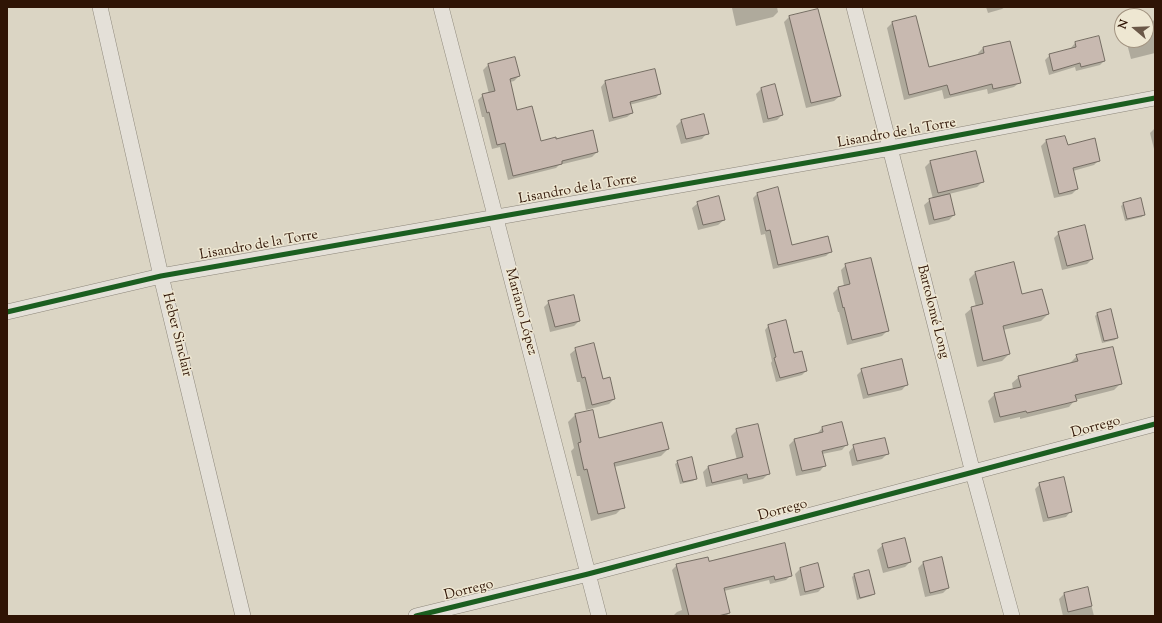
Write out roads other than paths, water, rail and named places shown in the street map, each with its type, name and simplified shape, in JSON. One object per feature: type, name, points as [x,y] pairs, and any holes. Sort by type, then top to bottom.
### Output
[{"type":"street","name":"Heber Sinclair","points":[[100,7],[243,616]]},
{"type":"street","name":"Mariano López","points":[[441,7],[599,616]]},
{"type":"street","name":"Bartolomé Long","points":[[854,7],[973,473],[1012,616]]},
{"type":"street","name":"Lisandro de la Torre","points":[[7,312],[162,276],[891,148],[1155,98]]},
{"type":"street","name":"Dorrego","points":[[416,616],[588,574],[1155,424]]}]
